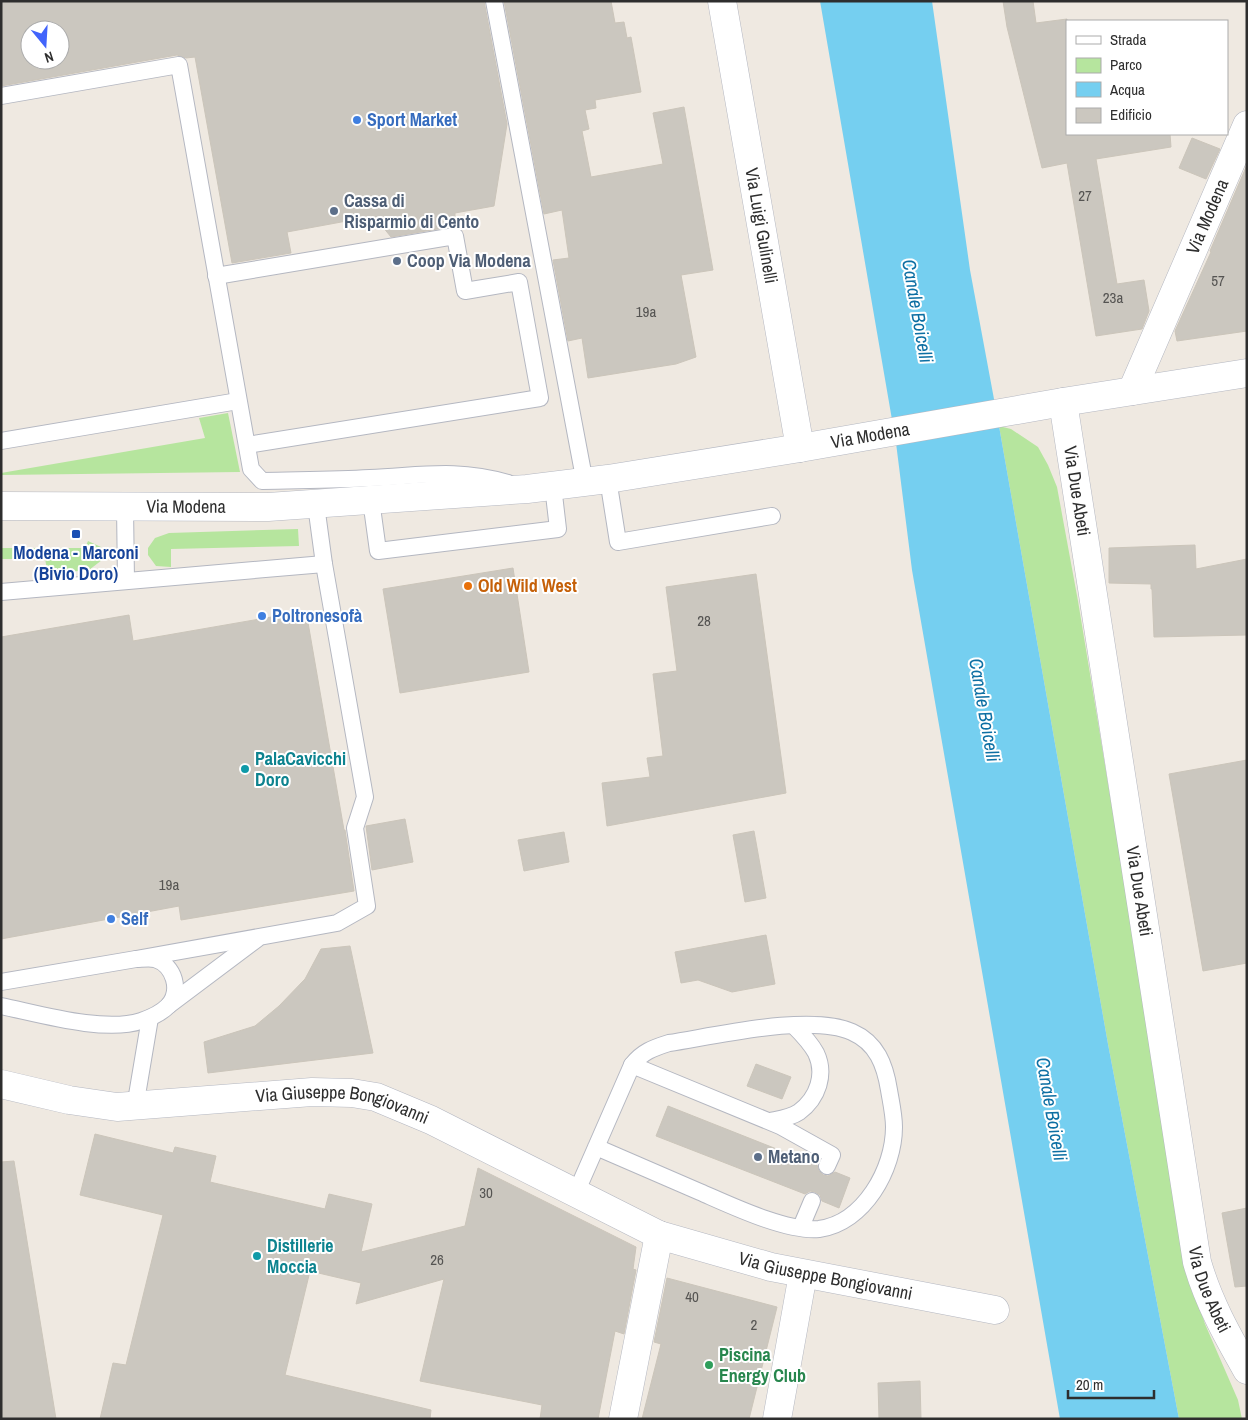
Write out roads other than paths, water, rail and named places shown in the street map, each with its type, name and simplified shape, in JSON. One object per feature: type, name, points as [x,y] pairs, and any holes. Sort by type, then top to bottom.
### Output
[{"type":"street","name":"Via Luigi Gulinelli","points":[[722,1],[800,448]]},
{"type":"street","name":"Via Modena","points":[[1132,391],[1247,124]]},
{"type":"street","name":"Via Modena","points":[[1,506],[268,507],[540,488],[596,481],[800,448],[1064,402],[1247,373]]},
{"type":"street","name":"Via Due Abeti","points":[[1064,402],[1197,1262],[1203,1282],[1218,1317],[1247,1370]]},
{"type":"street","name":"Via Giuseppe Bongiovanni","points":[[1,1084],[95,1105],[117,1107],[312,1092],[352,1093],[376,1097],[432,1120],[659,1235],[772,1268],[994,1310]]},
{"type":"street","points":[[623,1419],[659,1235]]},
{"type":"street","points":[[777,1419],[803,1274]]},
{"type":"lane","points":[[494,1],[596,481],[618,542],[772,516]]},
{"type":"lane","points":[[1,96],[179,65],[251,469],[262,480],[370,478],[434,473],[466,474],[540,488],[558,529],[378,552],[370,500]]},
{"type":"lane","points":[[216,276],[455,236],[464,291],[519,282],[540,398],[247,445]]},
{"type":"lane","points":[[1,441],[240,408]]},
{"type":"lane","points":[[1,982],[337,923],[367,906],[355,828],[365,798],[324,564],[316,505]]},
{"type":"lane","points":[[125,507],[126,581]]},
{"type":"lane","points":[[1,592],[324,564]]},
{"type":"lane","points":[[1,1006],[101,1026],[141,1022],[169,1005],[259,937]]},
{"type":"lane","points":[[136,958],[154,959],[168,966],[173,975],[174,990],[169,1005]]},
{"type":"lane","points":[[135,1107],[150,1018]]},
{"type":"lane","points":[[770,1121],[786,1118],[799,1112],[809,1103],[821,1080],[816,1054],[809,1041],[794,1026]]},
{"type":"lane","points":[[576,1193],[596,1147],[632,1065],[640,1055],[669,1043],[766,1028],[794,1026],[836,1027],[851,1031],[864,1038],[872,1046],[880,1058],[887,1078],[894,1129],[881,1181],[870,1198],[858,1210],[846,1219],[818,1229],[776,1222],[747,1212],[596,1147]]},
{"type":"lane","points":[[632,1065],[770,1121],[832,1155],[827,1166]]},
{"type":"lane","points":[[801,1227],[812,1201]]},
{"type":"water","name":"Canale Boicelli","points":[[820,1],[932,1],[970,270],[1108,1044],[1179,1419],[1060,1419],[912,570],[896,443]]},
{"type":"place","name":"Sport Market","points":[[357,120]]},
{"type":"place","name":"Cassa di Risparmio di Cento","points":[[334,211]]},
{"type":"place","name":"Coop Via Modena","points":[[397,261]]},
{"type":"place","name":"Modena - Marconi (Bivio Doro)","points":[[76,534]]},
{"type":"place","name":"Old Wild West","points":[[468,586]]},
{"type":"place","name":"Poltronesofà","points":[[262,616]]},
{"type":"place","name":"PalaCavicchi Doro","points":[[245,769]]},
{"type":"place","name":"Self","points":[[111,919]]},
{"type":"place","name":"Metano","points":[[758,1157]]},
{"type":"place","name":"Distillerie Moccia","points":[[257,1256]]},
{"type":"place","name":"Piscina Energy Club","points":[[709,1365]]}]
